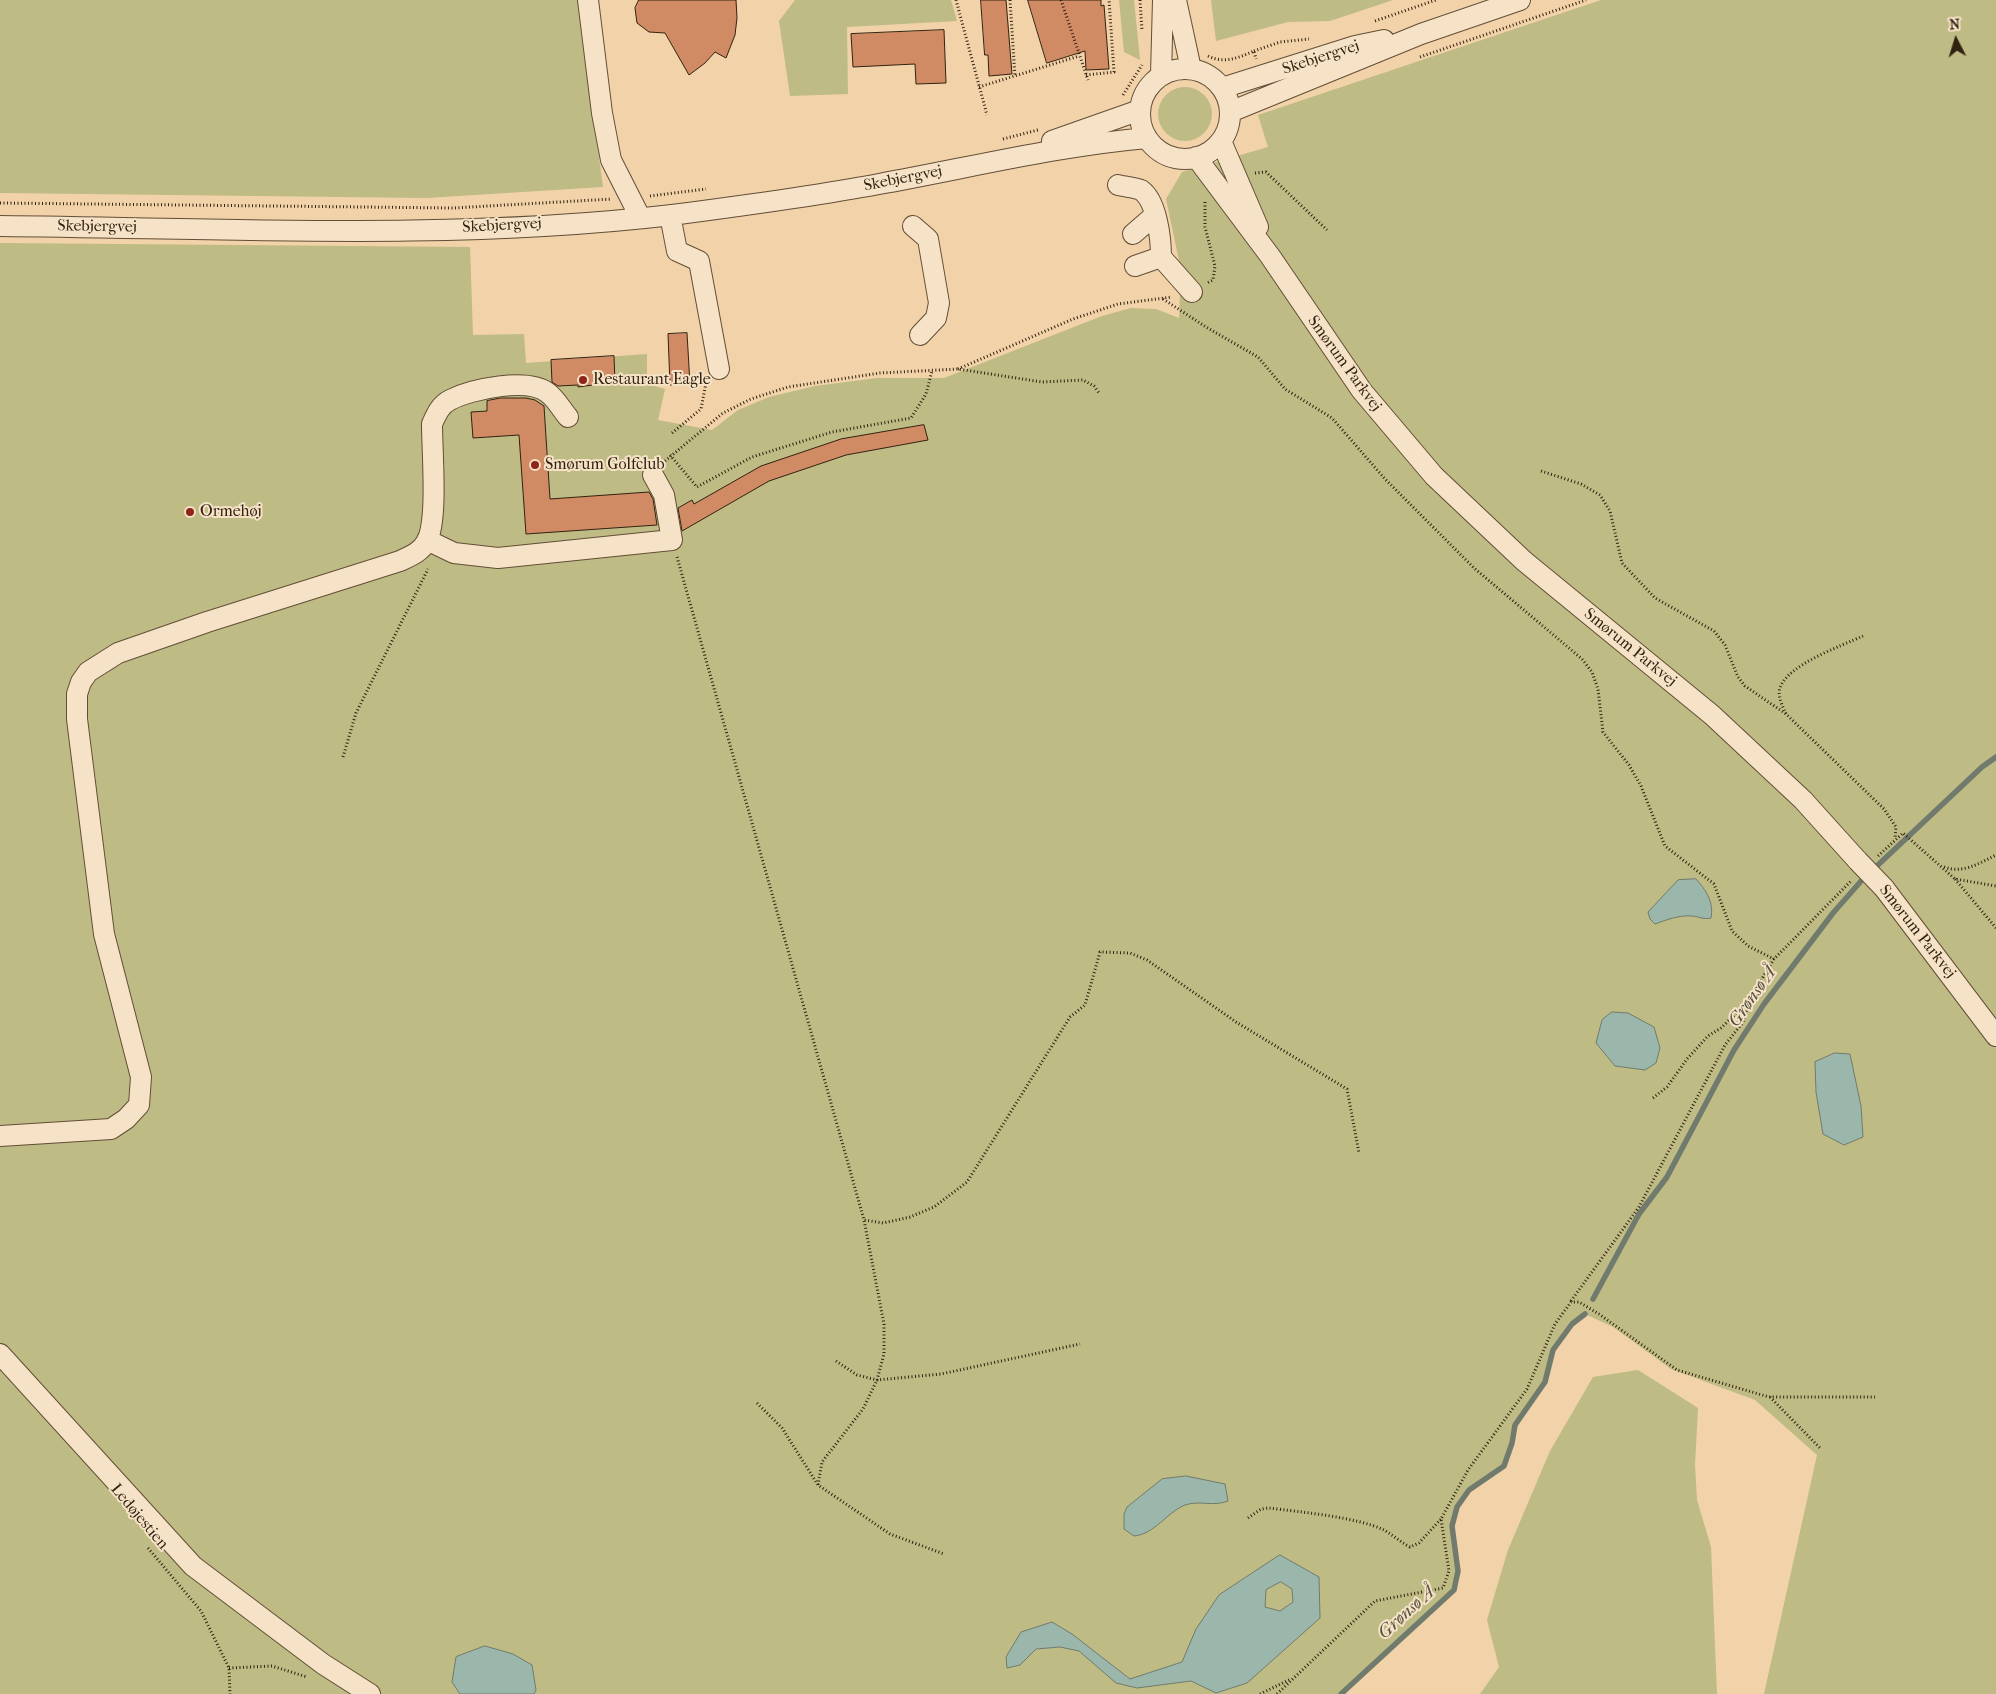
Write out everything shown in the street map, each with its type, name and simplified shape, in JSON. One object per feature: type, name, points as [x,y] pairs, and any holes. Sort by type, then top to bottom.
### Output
[{"type":"street","points":[[588,0],[602,112],[611,160],[640,217]]},
{"type":"street","points":[[1161,75],[1163,0]]},
{"type":"street","points":[[1176,0],[1191,69]]},
{"type":"street","name":"Skebjergvej","points":[[1230,112],[1421,34],[1520,0]]},
{"type":"street","name":"Skebjergvej","points":[[1222,88],[1262,77],[1355,46],[1421,34]]},
{"type":"street","points":[[1181,69],[1191,69],[1209,75],[1222,88],[1228,99],[1230,112],[1228,127],[1221,141],[1210,151],[1196,157],[1182,159],[1168,156],[1156,148],[1147,138],[1141,124],[1140,110],[1144,96],[1151,84],[1161,75],[1181,69]]},
{"type":"street","name":"Skebjergvej","points":[[998,160],[1140,110]]},
{"type":"street","name":"Skebjergvej","points":[[0,226],[343,230],[495,228],[670,215],[824,194],[998,160],[1097,143],[1147,138]]},
{"type":"street","name":"Smørum Parkvej","points":[[1221,141],[1270,256]]},
{"type":"street","name":"Smørum Parkvej","points":[[1196,157],[1270,256],[1362,391],[1434,476],[1524,561],[1712,715],[1802,800],[1884,888],[1996,1036]]},
{"type":"street","points":[[1121,189],[1140,189],[1147,195],[1162,239],[1161,257],[1192,292]]},
{"type":"street","points":[[670,215],[677,251],[699,261],[713,374]]},
{"type":"street","points":[[1133,234],[1155,215]]},
{"type":"street","points":[[913,226],[928,239],[939,303],[936,318],[920,335]]},
{"type":"street","points":[[1134,266],[1161,257]]},
{"type":"street","points":[[0,1136],[111,1128],[126,1119],[139,1105],[141,1077],[104,934],[77,719],[76,694],[88,672],[118,653],[208,622],[400,561],[418,552],[427,540],[432,524],[432,424],[438,411],[449,400],[487,387],[528,386],[548,392],[568,417]]},
{"type":"street","points":[[427,540],[454,553],[498,558],[672,540],[664,494],[653,475]]},
{"type":"street","points":[[0,1354],[193,1566],[323,1664],[370,1694]]},
{"type":"path","points":[[956,0],[987,115]]},
{"type":"path","points":[[1010,0],[1015,77]]},
{"type":"path","points":[[1061,0],[1088,80]]},
{"type":"path","points":[[1086,75],[1114,72],[1109,0]]},
{"type":"path","points":[[1140,0],[1142,34]]},
{"type":"path","points":[[1416,58],[1586,0]]},
{"type":"path","points":[[1205,51],[1208,57],[1220,60],[1230,60],[1254,52],[1262,77]]},
{"type":"path","points":[[979,87],[1079,56]]},
{"type":"path","points":[[1163,299],[1258,357],[1285,389],[1332,418],[1385,479],[1474,568],[1582,659],[1592,672],[1598,689],[1603,732],[1629,764],[1665,846],[1714,884],[1732,931],[1748,946],[1774,959]]},
{"type":"path","points":[[653,475],[670,455],[723,413],[751,399],[788,387],[880,373],[958,370],[1042,382],[1083,380],[1094,386],[1099,393]]},
{"type":"path","points":[[670,455],[697,487],[752,456],[832,432],[911,418],[926,394],[932,371]]},
{"type":"path","points":[[672,434],[701,409],[713,374]]},
{"type":"path","points":[[1541,471],[1581,484],[1600,495],[1610,511],[1622,563],[1655,598],[1714,630],[1725,645],[1738,678],[1745,686],[1786,714],[1884,809],[1896,827],[1895,838]]},
{"type":"path","points":[[672,540],[864,1220],[884,1324],[884,1354],[877,1380],[863,1409],[822,1462],[818,1485]]},
{"type":"path","points":[[343,757],[356,714],[426,570],[454,553]]},
{"type":"path","points":[[1786,714],[1779,689],[1792,671],[1863,636]]},
{"type":"path","points":[[1653,1098],[1667,1088],[1687,1059],[1708,1036],[1721,1028],[1750,998],[1774,959],[1862,866],[1895,838],[1903,834],[1917,844],[1955,879],[1996,928]]},
{"type":"path","points":[[1942,866],[1954,870],[1966,869],[1996,855]]},
{"type":"path","points":[[1955,879],[1996,886]]},
{"type":"path","points":[[864,1220],[883,1223],[910,1218],[934,1207],[966,1182],[1070,1017],[1085,1005],[1100,952],[1130,953],[1148,960],[1236,1022],[1347,1088],[1359,1153]]},
{"type":"path","points":[[1248,1518],[1261,1509],[1270,1508],[1341,1518],[1384,1530],[1398,1542],[1410,1546],[1419,1543],[1441,1519],[1468,1470],[1527,1389],[1555,1324],[1639,1207],[1725,1045],[1743,1022],[1750,998]]},
{"type":"path","points":[[1571,1302],[1579,1302],[1599,1314],[1678,1370],[1769,1397],[1876,1397]]},
{"type":"path","points":[[836,1361],[857,1375],[877,1380],[941,1374],[1080,1344]]},
{"type":"path","points":[[1769,1397],[1821,1449]]},
{"type":"path","points":[[756,1402],[782,1428],[818,1485],[890,1534],[944,1554]]},
{"type":"path","points":[[1277,1694],[1375,1601],[1443,1588],[1449,1571],[1441,1519]]},
{"type":"path","name":"Ledøjestien","points":[[144,1543],[201,1611],[229,1668],[230,1694]]},
{"type":"path","points":[[229,1668],[272,1666],[312,1678]]},
{"type":"path","points":[[1260,1694],[1293,1678]]},
{"type":"shaded area","points":[[0,0],[578,0],[603,187],[427,198],[0,193]]},
{"type":"shaded area","points":[[795,0],[951,0],[957,21],[847,27],[848,94],[790,96],[779,21]]},
{"type":"shaded area","points":[[1119,0],[1134,0],[1140,60],[1124,52]]},
{"type":"shaded area","points":[[1211,0],[1393,0],[1330,21],[1288,22],[1216,41]]},
{"type":"shaded area","points":[[1601,0],[1996,0],[1996,1694],[1764,1694],[1817,1455],[1755,1400],[1671,1369],[1613,1327],[1585,1314],[1572,1324],[1553,1350],[1545,1382],[1515,1425],[1512,1443],[1504,1466],[1469,1490],[1457,1507],[1452,1526],[1458,1571],[1454,1590],[1341,1694],[0,1694],[0,243],[470,247],[473,335],[524,334],[526,363],[647,354],[647,384],[665,389],[658,420],[712,430],[738,410],[769,397],[815,386],[877,378],[944,378],[1102,316],[1131,308],[1156,309],[1179,318],[1181,270],[1166,199],[1182,172],[1268,147],[1258,115]]},
{"type":"shaded area","points":[[1185,87],[1204,95],[1212,114],[1204,133],[1185,141],[1166,133],[1158,114],[1166,95]]},
{"type":"shaded area","points":[[1696,879],[1703,887],[1710,902],[1711,918],[1682,916],[1655,924],[1650,919],[1648,912],[1678,880]]},
{"type":"shaded area","points":[[1612,1012],[1628,1013],[1654,1027],[1660,1048],[1656,1063],[1645,1070],[1615,1066],[1596,1043],[1602,1020]]},
{"type":"shaded area","points":[[1835,1053],[1850,1054],[1861,1106],[1863,1137],[1844,1145],[1823,1134],[1816,1092],[1815,1062]]},
{"type":"shaded area","points":[[1638,1370],[1698,1408],[1695,1465],[1697,1500],[1711,1547],[1717,1694],[1480,1694],[1499,1667],[1487,1620],[1508,1550],[1550,1451],[1593,1377]]},
{"type":"shaded area","points":[[1186,1476],[1225,1484],[1228,1501],[1185,1505],[1148,1531],[1134,1536],[1124,1529],[1124,1514],[1127,1507],[1162,1479]]},
{"type":"shaded area","points":[[1280,1555],[1319,1577],[1320,1618],[1247,1683],[1216,1693],[1191,1681],[1137,1688],[1116,1683],[1079,1651],[1060,1647],[1036,1649],[1020,1665],[1007,1668],[1006,1657],[1021,1632],[1052,1622],[1072,1634],[1130,1679],[1182,1662],[1196,1629],[1219,1595]],"holes":[[[1281,1582],[1292,1589],[1293,1602],[1280,1611],[1265,1607],[1266,1590]]]},
{"type":"shaded area","points":[[485,1646],[513,1654],[532,1665],[536,1690],[534,1694],[460,1694],[452,1682],[456,1657]]},
{"type":"building","points":[[639,0],[736,0],[737,18],[735,35],[726,58],[715,52],[705,63],[689,75],[665,33],[649,32],[637,23],[635,8]]},
{"type":"building","points":[[981,0],[1006,0],[1012,74],[989,76],[988,55],[985,55]]},
{"type":"building","points":[[1028,0],[1101,0],[1101,6],[1104,5],[1109,69],[1086,70],[1085,51],[1047,63]]},
{"type":"building","points":[[944,30],[946,83],[916,84],[915,64],[853,67],[851,34]]},
{"type":"building","points":[[687,333],[690,384],[670,385],[668,334]]},
{"type":"building","points":[[614,356],[615,382],[578,387],[578,385],[558,386],[552,382],[551,360]]},
{"type":"building","name":"Smørum Golfclub","points":[[501,398],[526,398],[535,400],[544,406],[550,499],[649,492],[653,499],[657,525],[526,534],[519,435],[473,438],[471,412],[487,411],[487,401]]},
{"type":"building","points":[[924,425],[928,440],[846,455],[769,481],[682,531],[678,508],[692,500],[694,504],[761,466],[841,439]]},
{"type":"waterway","name":"Grønsø Å","points":[[1593,1299],[1639,1214],[1667,1177],[1734,1050],[1764,1004],[1833,913],[1862,880],[1982,767],[1996,757]]},
{"type":"waterway","name":"Grønsø Å","points":[[1341,1694],[1454,1590],[1458,1571],[1452,1526],[1457,1507],[1469,1490],[1504,1466],[1512,1443],[1515,1425],[1545,1382],[1553,1350],[1572,1324],[1585,1314]]},
{"type":"place","name":"Restaurant Eagle","points":[[583,380]]},
{"type":"place","name":"Smørum Golfclub","points":[[535,465]]},
{"type":"place","name":"Ormehøj","points":[[190,512]]}]
